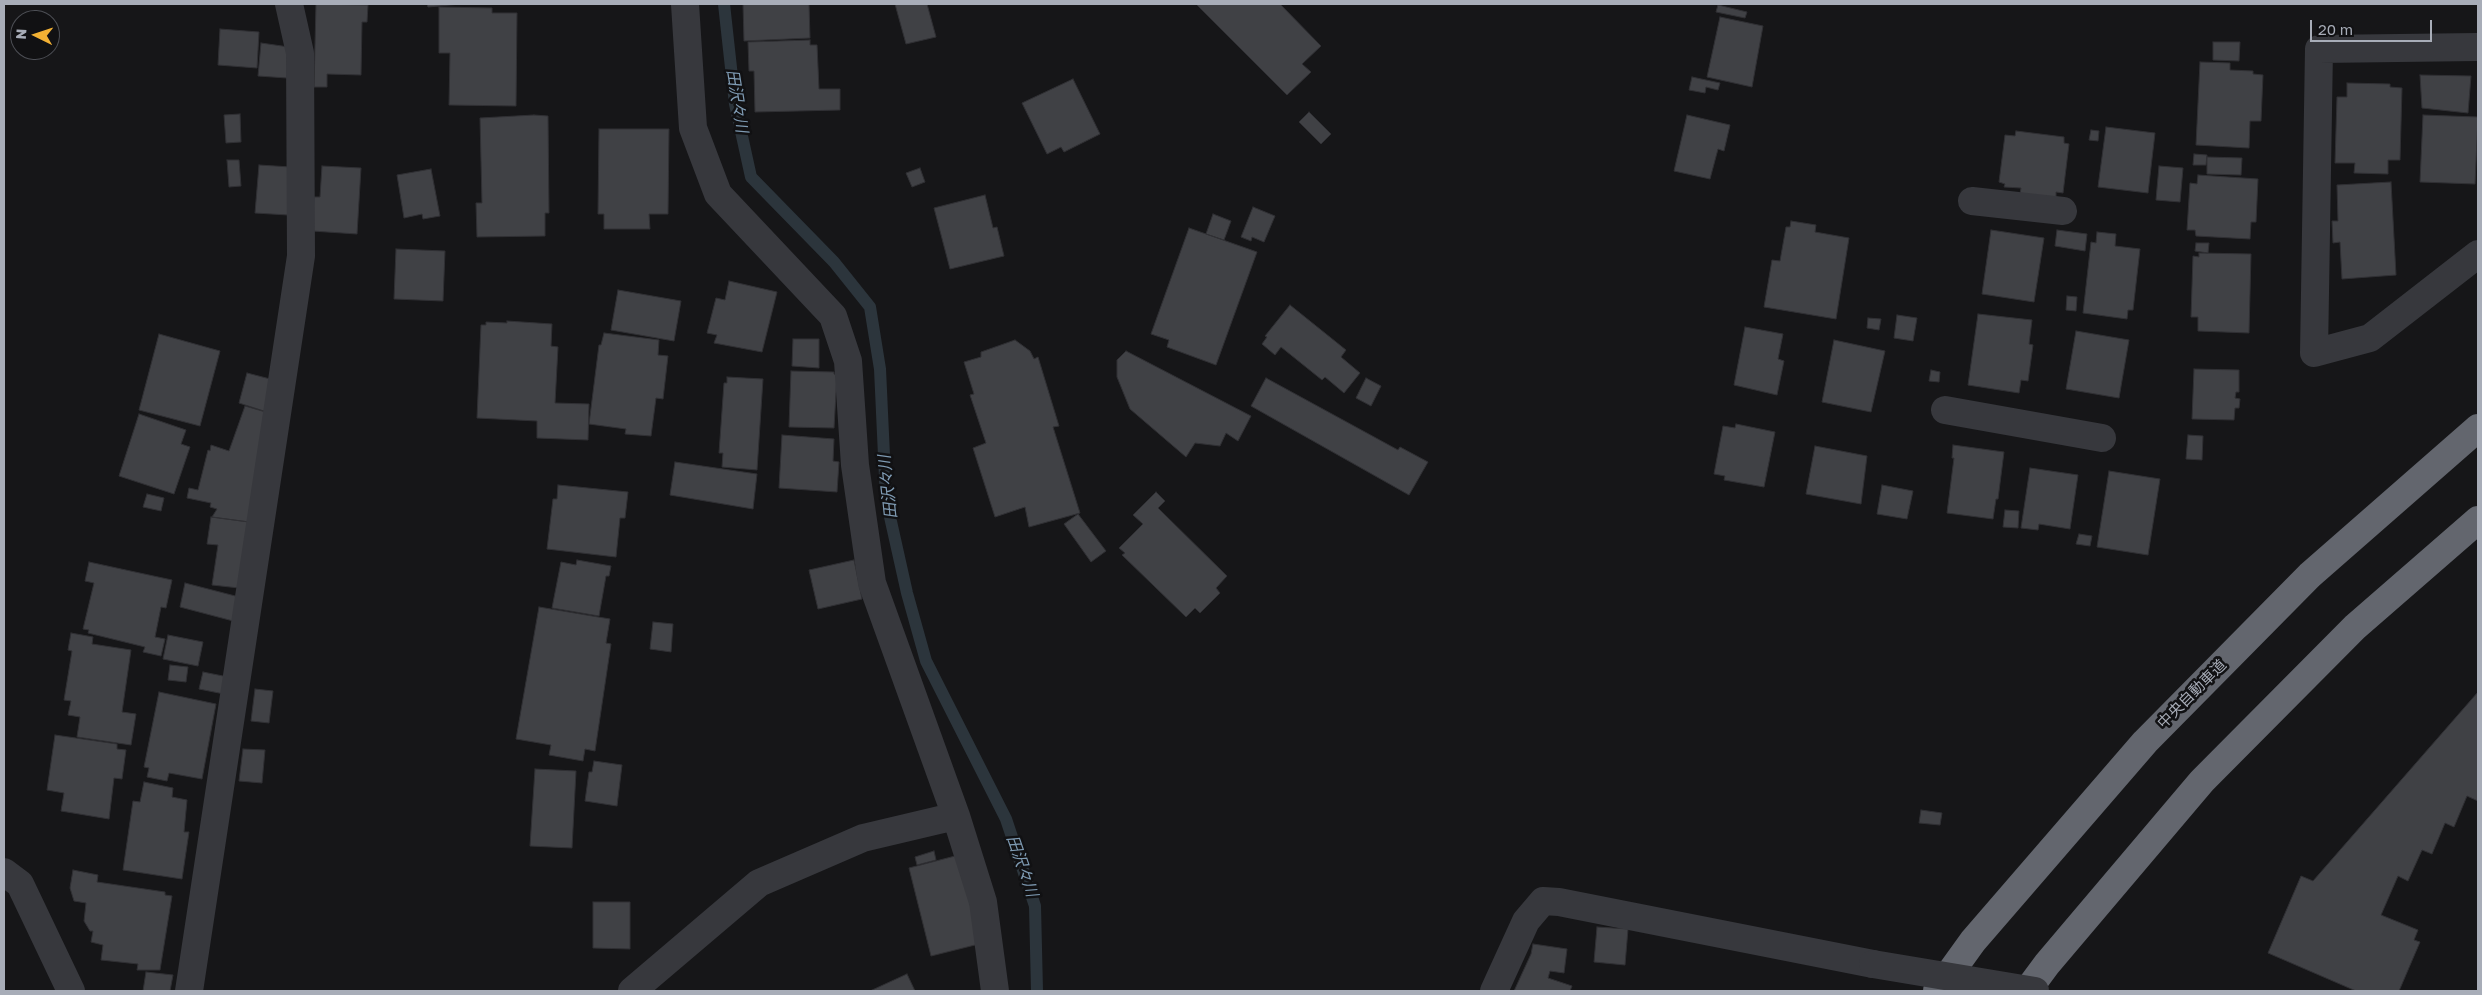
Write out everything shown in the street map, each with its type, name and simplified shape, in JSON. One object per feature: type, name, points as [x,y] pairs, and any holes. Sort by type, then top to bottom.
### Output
[{"type":"highway","name":"中央自動車道","points":[[1937,991],[1973,941],[2145,742],[2310,575],[2478,428]]},
{"type":"highway","points":[[2027,991],[2053,957],[2202,781],[2355,627],[2478,520]]},
{"type":"street","points":[[189,991],[301,256],[300,53],[289,4]]},
{"type":"street","points":[[685,4],[692,128],[718,194],[833,316],[848,361],[855,465],[872,583],[956,816],[983,902],[995,991]]},
{"type":"street","points":[[2478,47],[2318,49],[2314,353],[2370,338],[2478,254]]},
{"type":"street","points":[[1972,201],[2063,211]]},
{"type":"street","points":[[1945,410],[2102,438]]},
{"type":"street","points":[[632,991],[759,883],[863,838],[956,816]]},
{"type":"street","points":[[4,872],[20,884],[71,991]]},
{"type":"street","points":[[1494,991],[1526,922],[1543,901],[1559,902],[1873,964],[2035,991]]},
{"type":"building","points":[[316,4],[368,5],[367,22],[362,22],[361,75],[327,74],[327,87],[314,87]]},
{"type":"building","points":[[427,4],[461,4],[428,7]]},
{"type":"building","points":[[743,4],[809,4],[810,38],[744,41]]},
{"type":"building","points":[[895,4],[927,4],[936,37],[906,44]]},
{"type":"building","points":[[1196,4],[1280,4],[1321,46],[1302,64],[1311,72],[1287,95]]},
{"type":"building","points":[[1718,5],[1747,12],[1745,18],[1716,12]]},
{"type":"building","points":[[439,7],[492,8],[492,13],[517,13],[516,106],[449,105],[450,53],[439,53]]},
{"type":"building","points":[[1720,17],[1763,26],[1752,87],[1707,77]]},
{"type":"building","points":[[220,29],[259,32],[257,68],[218,65]]},
{"type":"building","points":[[810,40],[810,45],[817,45],[819,89],[840,89],[840,110],[755,112],[754,71],[749,71],[748,42]]},
{"type":"building","points":[[2213,42],[2240,42],[2239,61],[2213,60]]},
{"type":"building","points":[[261,43],[289,47],[287,78],[258,76]]},
{"type":"building","points":[[2200,62],[2230,63],[2230,70],[2253,71],[2253,74],[2263,75],[2261,121],[2250,121],[2249,148],[2196,145]]},
{"type":"building","points":[[2420,75],[2471,76],[2468,113],[2422,108]]},
{"type":"building","points":[[1692,77],[1720,83],[1718,90],[1706,87],[1705,93],[1689,90]]},
{"type":"building","points":[[1073,79],[1100,134],[1064,152],[1061,147],[1047,154],[1022,103]]},
{"type":"building","points":[[2347,83],[2390,84],[2390,87],[2402,88],[2400,160],[2388,160],[2388,174],[2354,173],[2355,163],[2335,163],[2337,97],[2347,97]]},
{"type":"building","points":[[1309,112],[1331,134],[1321,144],[1299,122]]},
{"type":"building","points":[[240,114],[241,142],[226,143],[224,115]]},
{"type":"building","points":[[1687,115],[1730,125],[1724,151],[1718,149],[1710,179],[1674,171]]},
{"type":"building","points":[[2423,115],[2478,117],[2475,184],[2420,182]]},
{"type":"building","points":[[548,116],[549,213],[545,213],[545,236],[477,237],[476,203],[482,203],[480,118]]},
{"type":"building","points":[[2106,127],[2155,133],[2148,193],[2098,187]]},
{"type":"building","points":[[599,129],[669,129],[668,214],[649,214],[650,229],[604,229],[604,214],[598,214]]},
{"type":"building","points":[[2091,130],[2099,131],[2098,141],[2089,140]]},
{"type":"building","points":[[2016,131],[2064,137],[2064,143],[2069,144],[2063,193],[2056,192],[2056,199],[2020,194],[2021,188],[2004,187],[2005,184],[1999,182],[2005,135],[2015,136]]},
{"type":"building","points":[[2194,154],[2207,155],[2206,165],[2193,165]]},
{"type":"building","points":[[2207,157],[2242,158],[2241,175],[2207,174]]},
{"type":"building","points":[[227,160],[239,160],[241,186],[229,187]]},
{"type":"building","points":[[259,165],[291,167],[288,215],[255,213]]},
{"type":"building","points":[[322,166],[361,168],[357,234],[312,231],[314,197],[320,197]]},
{"type":"building","points":[[2159,166],[2183,168],[2180,202],[2156,200]]},
{"type":"building","points":[[920,168],[925,182],[912,187],[906,173]]},
{"type":"building","points":[[431,169],[440,216],[423,219],[422,214],[404,218],[397,175]]},
{"type":"building","points":[[2198,175],[2258,179],[2256,222],[2251,222],[2250,239],[2196,236],[2195,230],[2187,230],[2190,183],[2197,184]]},
{"type":"building","points":[[2391,182],[2396,275],[2342,279],[2340,242],[2333,243],[2332,221],[2338,221],[2337,185]]},
{"type":"building","points":[[985,195],[993,228],[997,227],[1004,256],[950,269],[934,208]]},
{"type":"building","points":[[1253,207],[1275,216],[1264,242],[1252,237],[1251,241],[1241,237]]},
{"type":"building","points":[[1213,214],[1231,221],[1224,240],[1206,234]]},
{"type":"building","points":[[1791,221],[1816,225],[1815,232],[1849,238],[1836,319],[1764,307],[1772,260],[1780,261],[1786,227],[1790,227]]},
{"type":"building","points":[[1189,228],[1257,252],[1216,365],[1167,347],[1169,340],[1151,334]]},
{"type":"building","points":[[1991,230],[2044,238],[2034,302],[1982,294]]},
{"type":"building","points":[[2057,230],[2087,234],[2085,251],[2055,246]]},
{"type":"building","points":[[2097,232],[2116,234],[2115,246],[2140,249],[2133,310],[2128,310],[2127,319],[2083,313],[2091,242],[2096,243]]},
{"type":"building","points":[[2196,243],[2209,243],[2208,253],[2195,251]]},
{"type":"building","points":[[396,249],[445,251],[443,301],[394,299]]},
{"type":"building","points":[[2199,253],[2251,254],[2249,333],[2198,331],[2198,317],[2191,317],[2193,256],[2199,257]]},
{"type":"building","points":[[729,281],[777,292],[762,352],[714,343],[717,335],[707,333],[716,298],[725,300]]},
{"type":"building","points":[[618,290],[681,301],[674,341],[611,330]]},
{"type":"building","points":[[2067,296],[2077,297],[2076,311],[2066,310]]},
{"type":"building","points":[[1290,305],[1346,350],[1341,357],[1360,373],[1344,393],[1325,377],[1322,380],[1281,347],[1275,355],[1262,344],[1267,337],[1265,336]]},
{"type":"building","points":[[1978,314],[2032,320],[2029,344],[2033,345],[2028,381],[2021,380],[2019,393],[1968,385]]},
{"type":"building","points":[[1897,315],[1917,318],[1913,341],[1894,338]]},
{"type":"building","points":[[1868,318],[1881,319],[1879,330],[1867,328]]},
{"type":"building","points":[[507,321],[552,324],[551,346],[558,347],[555,403],[589,404],[588,440],[537,438],[537,421],[477,418],[481,325],[486,325],[486,322],[507,323]]},
{"type":"building","points":[[1745,327],[1783,334],[1778,359],[1784,361],[1777,395],[1734,385]]},
{"type":"building","points":[[2076,331],[2129,340],[2119,398],[2066,389]]},
{"type":"building","points":[[604,333],[659,340],[658,355],[668,356],[663,399],[656,398],[651,436],[625,434],[626,429],[589,424],[599,345],[601,345]]},
{"type":"building","points":[[159,334],[220,351],[200,426],[139,410]]},
{"type":"building","points":[[793,339],[819,339],[819,368],[792,366]]},
{"type":"building","points":[[1015,340],[1030,351],[1034,359],[1038,357],[1059,426],[1053,427],[1080,513],[1029,527],[1025,507],[995,517],[973,448],[986,443],[970,395],[974,394],[964,362],[981,357],[981,352]]},
{"type":"building","points":[[1834,340],[1885,351],[1871,412],[1822,402]]},
{"type":"building","points":[[1126,351],[1251,416],[1238,441],[1226,433],[1220,446],[1195,443],[1186,457],[1130,409],[1117,377],[1117,360]]},
{"type":"building","points":[[2194,369],[2239,370],[2239,392],[2236,392],[2235,398],[2240,399],[2239,408],[2235,408],[2234,420],[2192,419]]},
{"type":"building","points":[[1931,370],[1940,372],[1939,382],[1929,381]]},
{"type":"building","points":[[791,371],[834,372],[837,375],[834,428],[789,427]]},
{"type":"building","points":[[247,373],[274,380],[267,412],[239,403]]},
{"type":"building","points":[[727,377],[763,379],[757,470],[722,467],[723,453],[719,453],[724,383],[727,383]]},
{"type":"building","points":[[1266,378],[1398,450],[1400,447],[1428,462],[1409,495],[1251,406]]},
{"type":"building","points":[[1366,378],[1381,386],[1371,406],[1356,398]]},
{"type":"building","points":[[245,406],[269,413],[249,522],[212,517],[217,509],[210,507],[211,503],[187,498],[189,488],[198,490],[211,445],[229,451]]},
{"type":"building","points":[[139,414],[186,430],[181,444],[190,447],[174,494],[119,476]]},
{"type":"building","points":[[1736,424],[1775,432],[1764,487],[1724,480],[1725,476],[1714,474],[1723,426],[1735,428]]},
{"type":"building","points":[[782,435],[834,439],[833,461],[839,462],[837,492],[779,488]]},
{"type":"building","points":[[2188,435],[2203,436],[2202,460],[2186,459]]},
{"type":"building","points":[[1953,445],[2004,452],[1998,499],[1996,499],[1993,519],[1947,513],[1954,458],[1952,458]]},
{"type":"building","points":[[1815,446],[1867,456],[1861,504],[1806,494]]},
{"type":"building","points":[[675,462],[757,474],[753,509],[670,495]]},
{"type":"building","points":[[2030,468],[2078,475],[2070,529],[2039,524],[2038,530],[2021,528]]},
{"type":"building","points":[[2109,471],[2160,479],[2148,555],[2097,547]]},
{"type":"building","points":[[558,485],[628,492],[625,518],[620,518],[616,557],[547,549],[553,499],[557,499]]},
{"type":"building","points":[[1882,485],[1913,491],[1907,519],[1877,514]]},
{"type":"building","points":[[1156,492],[1165,501],[1158,508],[1227,576],[1216,588],[1220,593],[1200,613],[1195,608],[1186,617],[1122,555],[1125,553],[1119,548],[1143,524],[1133,515]]},
{"type":"building","points":[[147,494],[164,498],[161,511],[143,507]]},
{"type":"building","points":[[2005,510],[2019,511],[2018,528],[2003,527]]},
{"type":"building","points":[[1078,514],[1106,551],[1091,562],[1064,524]]},
{"type":"building","points":[[211,517],[249,522],[239,588],[212,585],[218,545],[207,544]]},
{"type":"building","points":[[2079,534],[2092,536],[2090,546],[2076,544]]},
{"type":"building","points":[[577,560],[611,566],[609,576],[606,576],[599,616],[552,608],[561,562],[576,565]]},
{"type":"building","points":[[854,560],[862,599],[818,609],[809,570]]},
{"type":"building","points":[[89,562],[172,580],[166,608],[161,607],[155,637],[165,639],[161,656],[143,652],[145,647],[88,633],[89,630],[83,629],[94,583],[85,581]]},
{"type":"building","points":[[185,583],[243,598],[237,622],[180,607]]},
{"type":"building","points":[[539,607],[610,619],[606,643],[611,644],[595,751],[585,749],[583,761],[549,755],[551,745],[516,739]]},
{"type":"building","points":[[653,622],[673,624],[671,652],[650,649]]},
{"type":"building","points":[[71,633],[93,637],[92,644],[131,650],[122,712],[136,714],[131,745],[77,737],[80,717],[68,715],[71,701],[64,700],[72,651],[68,650]]},
{"type":"building","points":[[168,635],[203,642],[198,666],[163,659]]},
{"type":"building","points":[[170,665],[188,667],[186,682],[168,680]]},
{"type":"building","points":[[203,672],[233,678],[229,695],[199,689]]},
{"type":"building","points":[[255,689],[273,691],[269,723],[251,721]]},
{"type":"building","points":[[159,692],[216,704],[202,779],[169,773],[167,781],[147,777],[149,768],[144,767]]},
{"type":"building","points":[[2478,692],[2478,801],[2467,796],[2454,827],[2445,823],[2432,854],[2422,850],[2408,881],[2398,876],[2381,915],[2418,930],[2414,940],[2420,942],[2399,991],[2356,991],[2268,953],[2301,876],[2313,881]]},
{"type":"building","points":[[55,735],[117,744],[117,749],[126,750],[122,779],[114,778],[109,819],[61,811],[64,793],[47,790]]},
{"type":"building","points":[[243,749],[265,750],[262,783],[239,781]]},
{"type":"building","points":[[594,761],[622,765],[617,806],[585,801],[589,772],[592,772]]},
{"type":"building","points":[[535,769],[576,771],[572,848],[530,846]]},
{"type":"building","points":[[144,782],[173,788],[172,797],[187,800],[184,832],[189,832],[182,879],[123,870],[133,801],[140,802]]},
{"type":"building","points":[[1921,810],[1942,813],[1940,825],[1919,823]]},
{"type":"building","points":[[934,851],[936,860],[917,865],[915,857]]},
{"type":"building","points":[[959,855],[979,944],[931,956],[909,868]]},
{"type":"building","points":[[73,870],[98,875],[97,882],[165,892],[165,895],[172,896],[160,970],[137,970],[138,964],[101,960],[103,945],[91,942],[93,931],[90,931],[84,921],[86,903],[74,901],[70,888]]},
{"type":"building","points":[[593,902],[630,902],[630,949],[593,948]]},
{"type":"building","points":[[1597,927],[1628,929],[1625,965],[1594,962]]},
{"type":"building","points":[[1533,944],[1567,949],[1564,973],[1550,971],[1548,978],[1572,986],[1570,991],[1514,991],[1531,954]]},
{"type":"building","points":[[146,972],[173,975],[170,991],[143,991]]},
{"type":"building","points":[[907,974],[915,991],[870,991]]},
{"type":"waterway","name":"田沢々川","points":[[724,4],[735,104],[751,177],[834,262],[870,307],[880,369],[886,499],[907,593],[926,661],[1006,819],[1035,906],[1037,991]]}]
